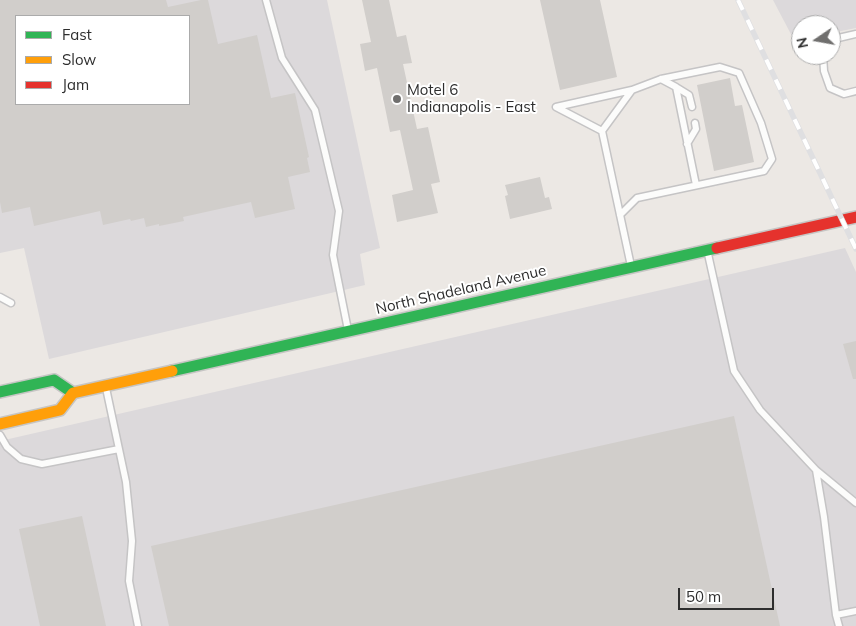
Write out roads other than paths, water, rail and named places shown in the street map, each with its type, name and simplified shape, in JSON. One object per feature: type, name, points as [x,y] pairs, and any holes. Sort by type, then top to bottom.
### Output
[{"type":"main road","name":"North Shadeland Avenue","points":[[73,392],[856,217]]},
{"type":"main road","points":[[0,392],[54,380],[73,392],[60,410],[0,424]]},
{"type":"lane","points":[[266,0],[282,58],[315,110],[339,211],[333,255],[349,331]]},
{"type":"lane","points":[[841,37],[856,34]]},
{"type":"lane","points":[[824,65],[830,88],[844,94],[856,92]]},
{"type":"lane","points":[[602,131],[556,107],[632,90],[661,79],[720,68],[739,73],[761,123],[772,159],[764,171],[637,198],[620,214]]},
{"type":"lane","points":[[661,79],[689,95],[692,107]]},
{"type":"lane","points":[[676,87],[696,185]]},
{"type":"lane","points":[[631,268],[602,131],[632,90]]},
{"type":"lane","points":[[687,144],[696,129],[695,123]]},
{"type":"lane","points":[[707,250],[734,371],[760,410],[816,470],[856,503]]},
{"type":"lane","points":[[0,298],[11,303]]},
{"type":"lane","points":[[106,385],[126,482],[132,541],[129,581],[138,626]]},
{"type":"lane","points":[[0,435],[7,447],[20,460],[42,464],[119,449]]},
{"type":"lane","points":[[816,470],[839,626]]},
{"type":"lane","points":[[836,615],[856,612]]},
{"type":"railway","points":[[738,0],[856,249]]},
{"type":"place","name":"Motel 6 Indianapolis - East","points":[[397,99]]}]
